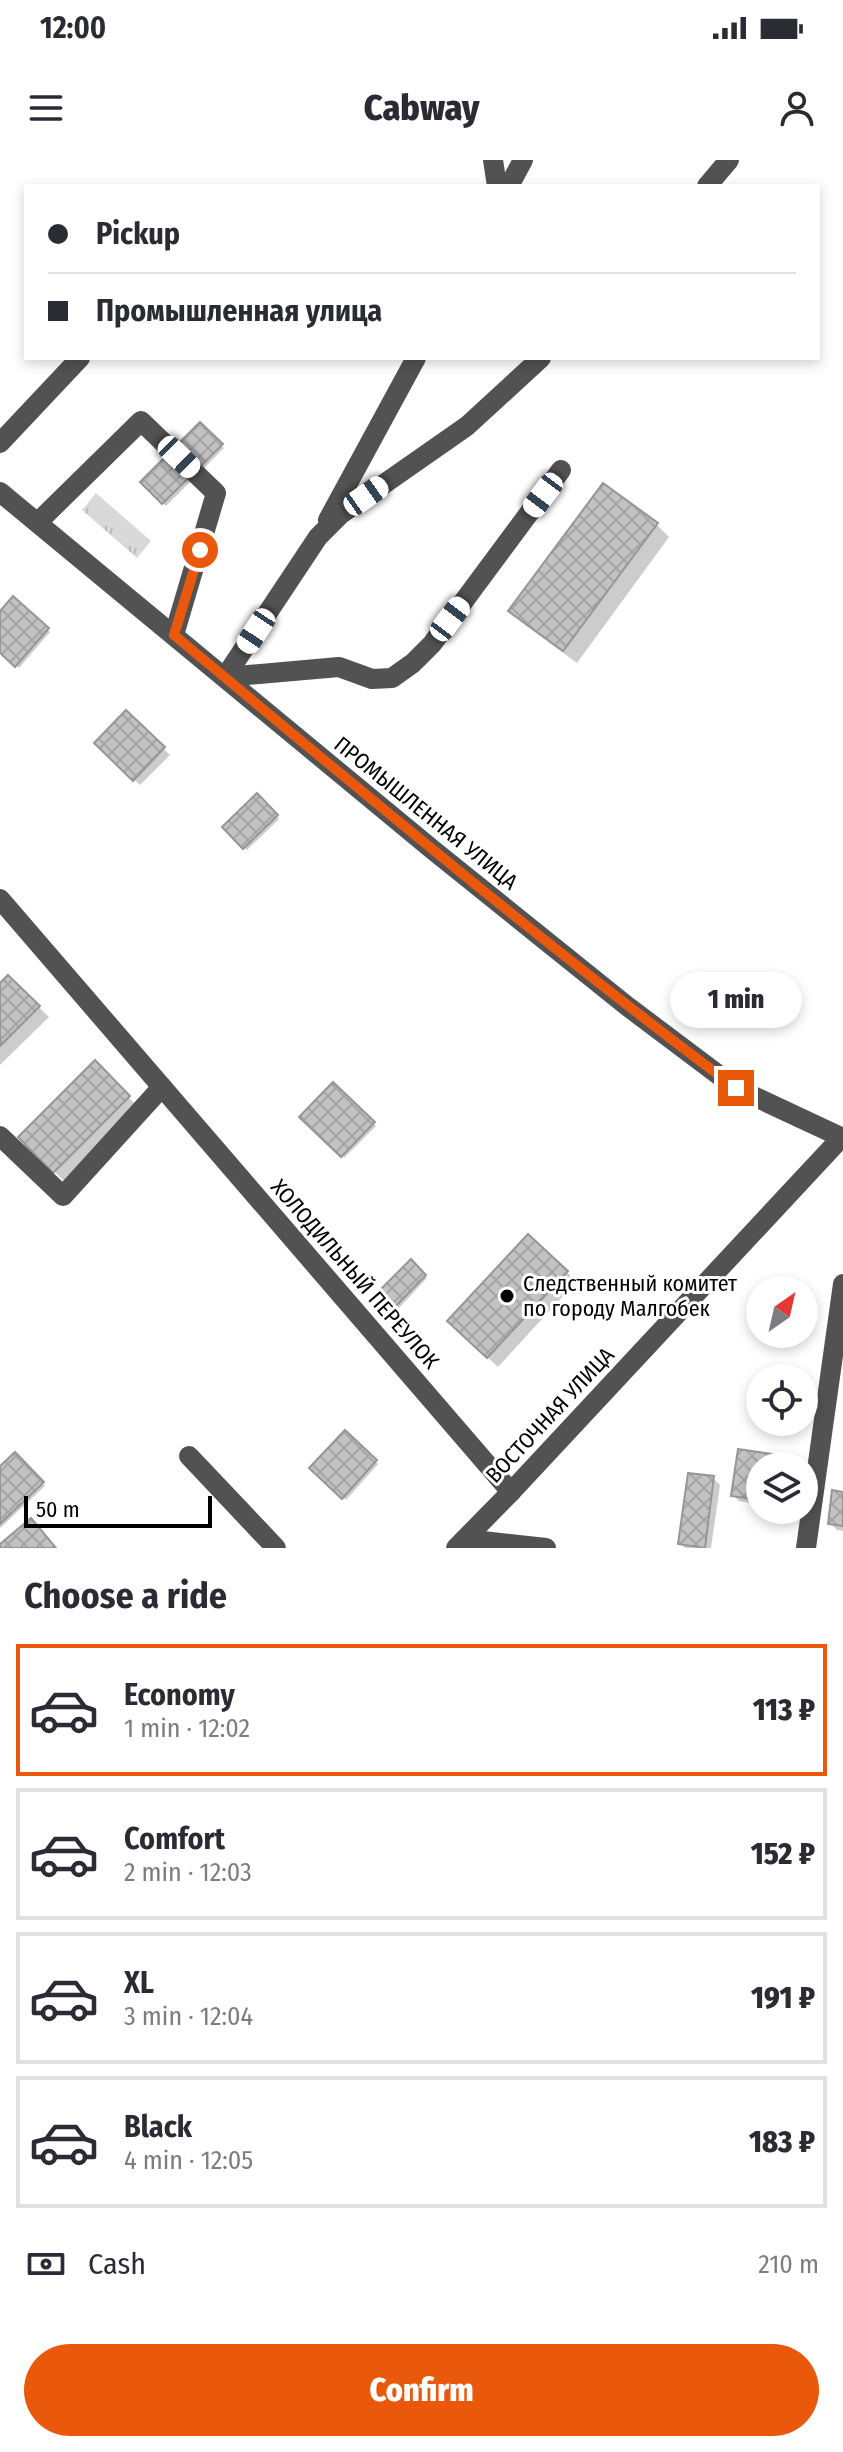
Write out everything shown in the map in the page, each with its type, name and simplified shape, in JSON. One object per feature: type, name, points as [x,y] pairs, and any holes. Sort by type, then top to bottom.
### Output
[{"type":"street","points":[[493,160],[497,184]]},
{"type":"street","points":[[510,184],[523,160]]},
{"type":"street","points":[[709,184],[729,160]]},
{"type":"street","points":[[0,443],[78,360]]},
{"type":"street","points":[[225,677],[318,537],[415,360]]},
{"type":"street","points":[[318,537],[341,514],[467,426],[539,360]]},
{"type":"street","points":[[38,522],[141,421],[216,493],[174,635]]},
{"type":"street","points":[[225,677],[339,667],[372,679],[392,678],[432,644],[561,470]]},
{"type":"street","name":"ПРОМЫШЛЕННАЯ УЛИЦА","points":[[0,492],[445,860],[663,1034],[736,1088],[842,1141]]},
{"type":"street","name":"ХОЛОДИЛЬНЫЙ ПЕРЕУЛОК","points":[[0,899],[511,1492]]},
{"type":"street","points":[[0,1136],[63,1196],[162,1087]]},
{"type":"street","name":"ВОСТОЧНАЯ УЛИЦА","points":[[461,1543],[842,1141]]},
{"type":"street","points":[[806,1548],[843,1284]]},
{"type":"street","points":[[189,1456],[276,1548]]},
{"type":"street","points":[[461,1543],[546,1548]]},
{"type":"green space","points":[[96,493],[151,541],[137,558],[82,510]]},
{"type":"building","points":[[200,422],[223,444],[162,504],[140,482]]},
{"type":"building","points":[[603,483],[658,523],[563,651],[508,611]]},
{"type":"building","points":[[13,596],[49,628],[15,667],[0,653],[0,611]]},
{"type":"building","points":[[126,710],[165,747],[133,781],[94,743]]},
{"type":"building","points":[[257,793],[278,815],[243,849],[222,827]]},
{"type":"building","points":[[8,975],[40,1006],[0,1046],[0,983]]},
{"type":"building","points":[[95,1060],[130,1096],[53,1173],[18,1137]]},
{"type":"building","points":[[333,1082],[375,1122],[341,1157],[299,1117]]},
{"type":"building","name":"Следственный комитет по городу Малгобек","points":[[528,1234],[568,1271],[487,1358],[447,1321]]},
{"type":"building","points":[[411,1259],[426,1275],[394,1308],[378,1292]]},
{"type":"building","points":[[345,1430],[377,1460],[342,1499],[309,1468]]},
{"type":"building","points":[[738,1449],[758,1452],[746,1452],[746,1498],[731,1496]]},
{"type":"building","points":[[15,1452],[44,1482],[0,1524],[0,1466]]},
{"type":"building","points":[[688,1473],[714,1476],[705,1548],[678,1544]]},
{"type":"building","points":[[832,1490],[843,1492],[843,1526],[828,1524]]},
{"type":"building","points":[[31,1518],[56,1548],[0,1548],[0,1544]]},
{"type":"place","name":"Следственный комитет по городу Малгобек","points":[[507,1296]]},
{"type":"route","points":[[200,550],[174,635],[433,850],[627,1006],[736,1088]]}]
